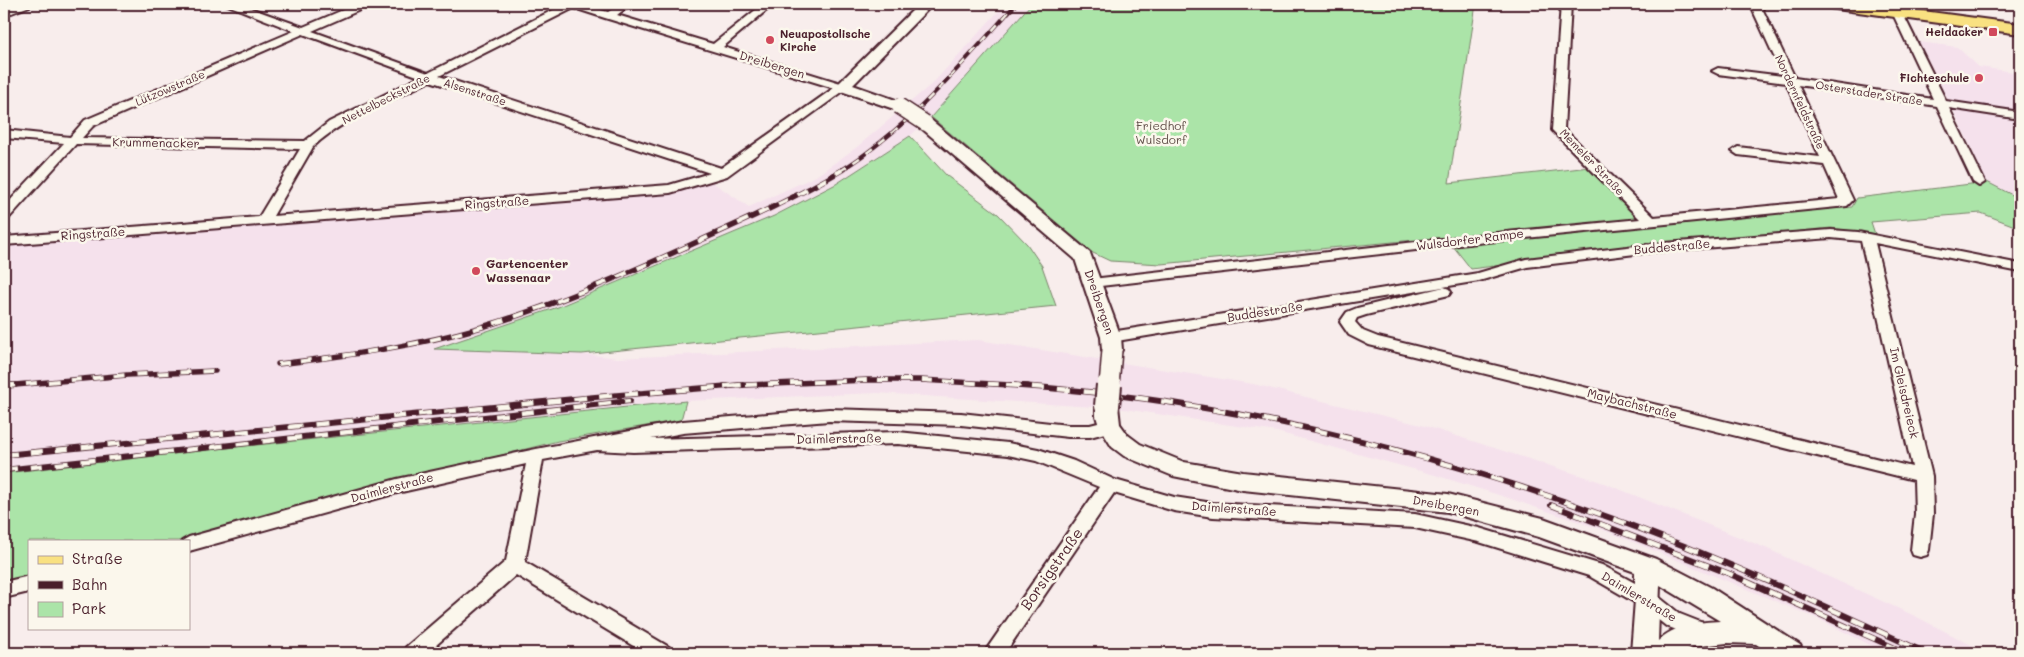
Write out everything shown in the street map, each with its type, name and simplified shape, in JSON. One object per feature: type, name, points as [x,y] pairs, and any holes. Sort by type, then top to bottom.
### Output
[{"type":"main road","points":[[1836,4],[2020,29]]},
{"type":"street","points":[[14,4],[28,5]]},
{"type":"street","name":"Alsenstraße","points":[[230,4],[429,77],[723,173]]},
{"type":"street","name":"Lützowstraße","points":[[4,215],[89,123],[365,4]]},
{"type":"street","name":"Dreibergen","points":[[572,4],[899,106],[925,123],[1083,257],[1111,343],[1109,416],[1114,434],[1132,450],[1181,470],[1243,481],[1448,503],[1543,528],[1647,566]]},
{"type":"street","name":"Nettelbeckstraße","points":[[263,221],[308,146],[317,136],[333,125],[572,4]]},
{"type":"street","points":[[609,16],[626,4]]},
{"type":"street","points":[[715,48],[769,4]]},
{"type":"street","name":"Ringstraße","points":[[4,241],[640,193],[670,189],[723,173],[842,87],[926,4]]},
{"type":"street","name":"Memeler Straße","points":[[1566,4],[1558,130],[1649,220]]},
{"type":"street","name":"Nordernfeldstraße","points":[[1755,4],[1846,200]]},
{"type":"street","points":[[4,13],[28,5]]},
{"type":"street","points":[[1897,12],[1979,182]]},
{"type":"street","name":"Osterstader Straße","points":[[1718,71],[1789,80],[2020,116]]},
{"type":"street","name":"Krummenacker","points":[[4,134],[72,141],[308,146]]},
{"type":"street","points":[[1738,151],[1828,162]]},
{"type":"street","name":"Wulsdorfer Rampe","points":[[1092,283],[1649,220],[1834,204],[1842,203],[1846,200]]},
{"type":"street","name":"Buddestraße","points":[[1111,343],[1479,278],[1526,263],[1652,248],[1832,234],[1867,238],[2020,268]]},
{"type":"street","name":"Im Gleisdreieck","points":[[1867,238],[1923,476],[1924,514],[1920,550]]},
{"type":"street","name":"Buddestraße","points":[[1347,322],[1352,315],[1470,286],[1479,278]]},
{"type":"street","name":"Maybachstraße","points":[[1347,322],[1350,329],[1356,334],[1374,340],[1923,476]]},
{"type":"street","name":"Daimlerstraße","points":[[190,544],[397,486],[536,455],[683,427],[829,415],[961,419],[1068,431],[1090,430],[1109,416]]},
{"type":"street","name":"Daimlerstraße","points":[[597,444],[633,446],[898,438],[1008,449],[1038,455],[1110,485],[1174,504],[1213,510],[1415,520],[1478,535],[1595,570],[1648,600],[1673,620],[1706,633]]},
{"type":"street","points":[[413,653],[515,565],[536,455]]},
{"type":"street","name":"Borsigstraße","points":[[994,653],[1110,485]]},
{"type":"street","points":[[515,565],[662,653]]},
{"type":"street","points":[[1644,653],[1648,600],[1647,566],[1703,596],[1791,653]]},
{"type":"street","points":[[4,592],[28,584]]},
{"type":"street","points":[[1663,653],[1676,641],[1706,633],[1741,632],[1761,634]]},
{"type":"shaded area","points":[[1005,4],[1031,4],[931,117],[910,136],[836,184],[774,216],[558,307],[436,349],[582,354],[618,358],[978,340],[1253,384],[1425,426],[1604,483],[1761,546],[1915,616],[1987,653],[1886,653],[1816,618],[1609,532],[1502,496],[1435,475],[1277,432],[1124,409],[878,393],[686,401],[4,472],[4,246],[663,194],[712,182],[749,207],[816,176],[857,147],[934,82]]},
{"type":"shaded area","name":"Fichteschule","points":[[1919,42],[1957,47],[1979,67],[2020,73],[2020,112],[1949,101]]},
{"type":"shaded area","points":[[1953,109],[2020,120],[2020,199],[1987,182]]},
{"type":"green space","name":"Friedhof Wulsdorf","points":[[1031,4],[1476,4],[1449,183],[1590,167],[1647,224],[1852,207],[1857,198],[1987,182],[2020,199],[2020,228],[1981,213],[1871,222],[1875,234],[1831,228],[1648,246],[1471,269],[1446,237],[1161,264],[1110,261],[1093,253],[931,117]]},
{"type":"green space","points":[[910,136],[947,176],[998,214],[1027,244],[1042,266],[1056,306],[582,354],[434,349],[558,307],[774,216],[836,184]]},
{"type":"green space","points":[[686,401],[681,420],[558,441],[406,479],[182,540],[28,540],[28,577],[4,583],[4,473]]},
{"type":"railway","points":[[840,171],[865,154],[912,115],[955,72],[1016,4]]},
{"type":"railway","points":[[278,364],[407,345],[457,334],[508,319],[585,290],[686,247],[785,201],[842,170]]},
{"type":"railway","points":[[15,385],[4,386],[127,375],[215,371]]},
{"type":"railway","points":[[736,386],[867,380],[921,380],[1028,386]]},
{"type":"railway","points":[[736,386],[742,385]]},
{"type":"railway","points":[[1006,385],[1093,392],[1180,404],[1267,420],[1353,439],[1438,462],[1522,487],[1687,547],[1807,598],[1926,653]]},
{"type":"railway","points":[[724,386],[736,386]]},
{"type":"railway","points":[[4,455],[595,397],[736,386]]},
{"type":"railway","points":[[4,470],[630,401]]},
{"type":"railway","points":[[1551,505],[1730,574],[1906,653]]},
{"type":"place","name":"Heidacker","points":[[1993,32]]},
{"type":"place","name":"Neuapostolische Kirche","points":[[770,40]]},
{"type":"place","name":"Fichteschule","points":[[1979,78]]},
{"type":"place","name":"Gartencenter Wassenaar","points":[[476,271]]}]
